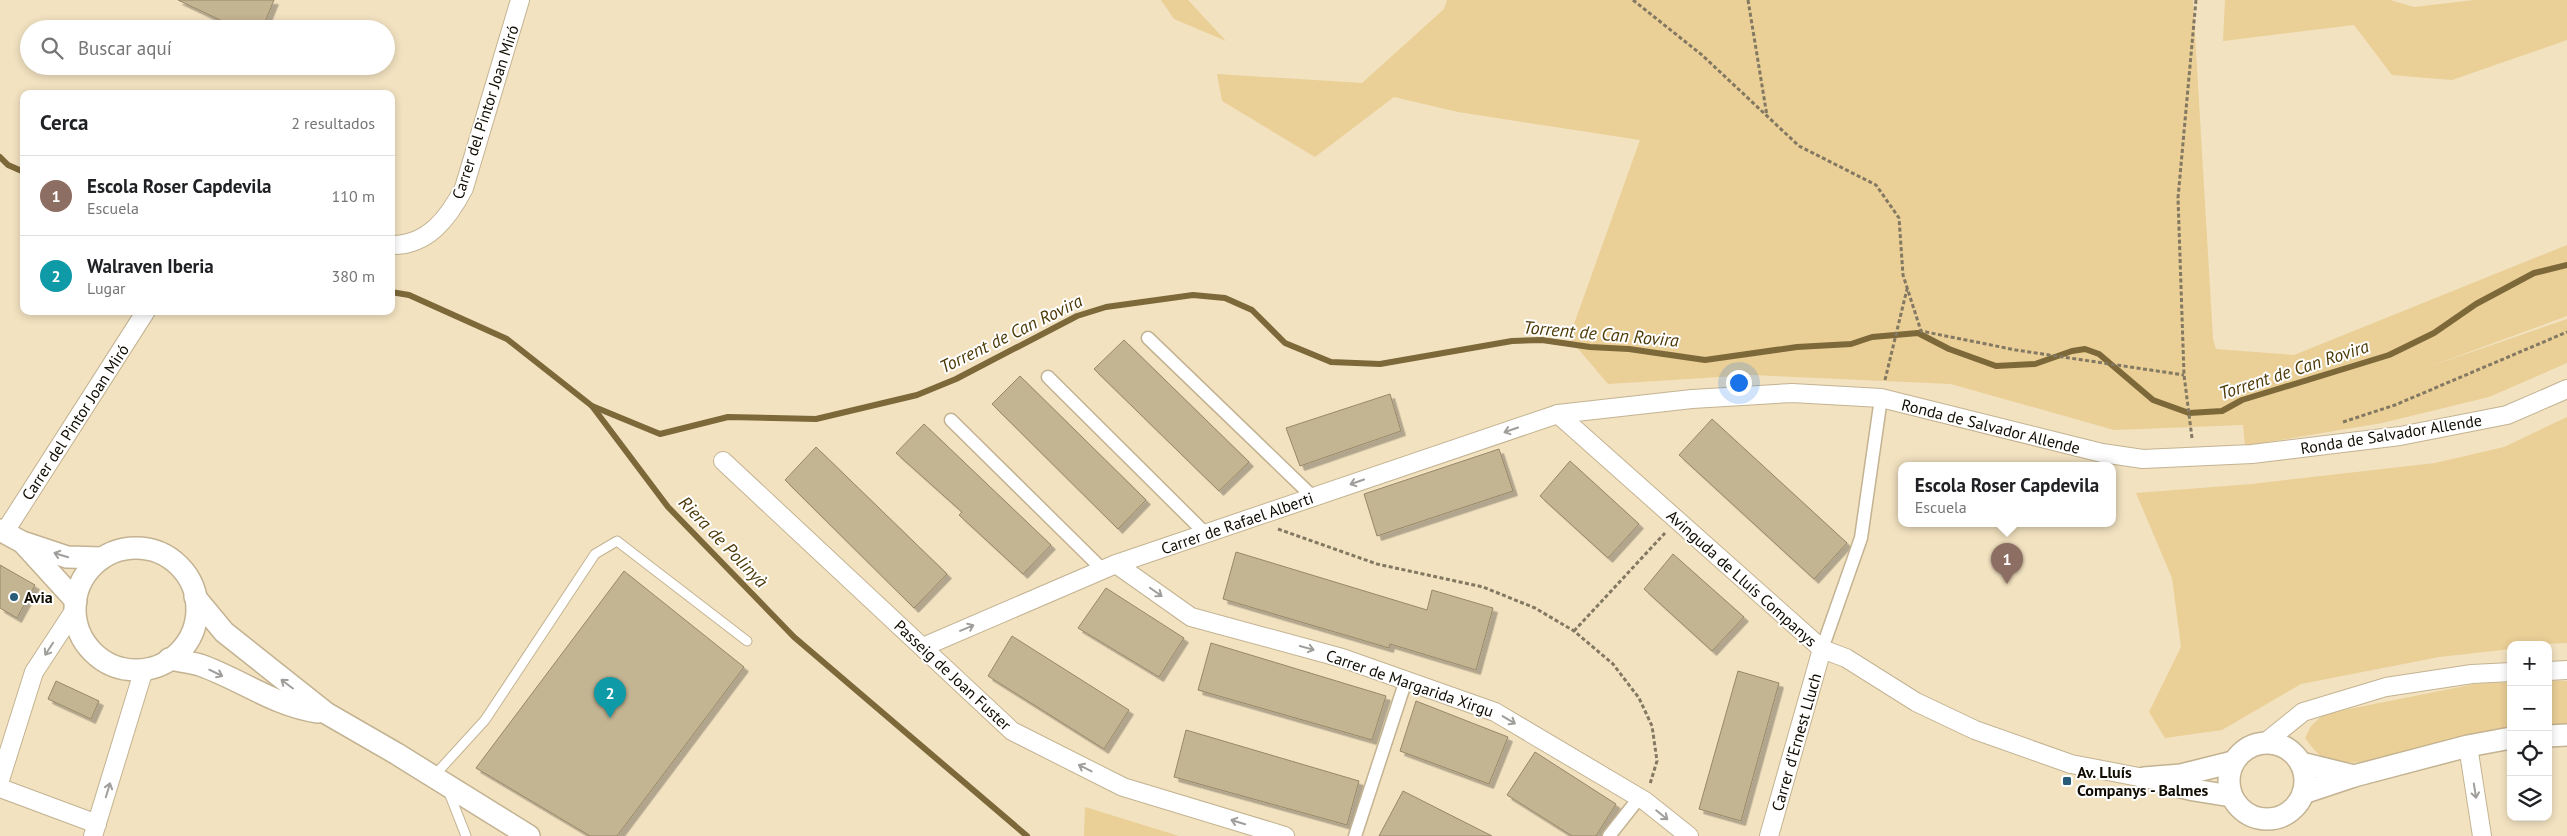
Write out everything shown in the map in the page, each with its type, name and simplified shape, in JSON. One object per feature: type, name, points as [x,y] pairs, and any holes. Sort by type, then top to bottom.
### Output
[{"type":"street","name":"Carrer del Pintor Joan Miró","points":[[395,244],[417,240],[432,233],[455,206],[464,188],[520,0]]},
{"type":"street","name":"Carrer del Pintor Joan Miró","points":[[7,536],[144,315]]},
{"type":"street","points":[[1148,338],[1313,497]]},
{"type":"street","points":[[1048,377],[1206,534]]},
{"type":"street","name":"Ronda de Salvador Allende","points":[[1558,414],[1692,400],[1792,393],[1881,398],[2102,454],[2143,459],[2252,454],[2400,436],[2507,415],[2567,389]]},
{"type":"street","points":[[1822,649],[1861,538],[1881,398]]},
{"type":"street","name":"Carrer de Rafael Alberti","points":[[922,647],[1109,567],[1558,414]]},
{"type":"street","name":"Avinguda de Lluís Companys","points":[[1558,414],[1822,649],[1846,658],[1916,702],[1975,730],[2070,764],[2144,778]]},
{"type":"street","points":[[951,420],[1109,567]]},
{"type":"street","name":"Passeig de Joan Fuster","points":[[722,461],[1012,731],[1123,787],[1285,836]]},
{"type":"street","points":[[7,536],[68,557],[102,558],[128,548],[154,550],[178,564],[193,587],[196,614],[194,627],[180,650],[169,659],[144,669],[118,667],[94,653],[79,631],[76,605],[7,536]]},
{"type":"street","points":[[0,780],[34,672],[76,605],[83,578],[102,558]]},
{"type":"street","name":"Carrer de Margarida Xirgu","points":[[1109,567],[1191,617],[1342,658],[1495,712],[1642,799],[1689,836]]},
{"type":"street","points":[[195,597],[224,632],[326,713],[397,754],[529,836]]},
{"type":"street","name":"Carrer d'Ernest Lluch","points":[[1769,836],[1822,649]]},
{"type":"street","points":[[169,659],[200,665],[253,691],[303,710],[326,713]]},
{"type":"street","points":[[0,788],[95,830],[144,669]]},
{"type":"street","points":[[2552,671],[2567,670]]},
{"type":"street","points":[[2144,778],[2181,775],[2233,762],[2250,746],[2266,742],[2304,712],[2386,687],[2472,674],[2507,672]]},
{"type":"street","points":[[1355,836],[1406,680]]},
{"type":"street","points":[[2552,736],[2567,735]]},
{"type":"street","points":[[2303,793],[2354,776],[2468,746],[2507,739]]},
{"type":"street","points":[[2144,778],[2194,790],[2230,796],[2262,828],[2290,812],[2303,793],[2305,778],[2301,763],[2287,748],[2266,742]]},
{"type":"street","points":[[2468,746],[2482,836]]},
{"type":"street","points":[[2230,796],[2228,778],[2233,762]]},
{"type":"street","points":[[2301,763],[2354,776]]},
{"type":"street","points":[[1609,836],[1642,799]]},
{"type":"lane","points":[[466,836],[439,781],[485,720],[595,554],[617,541],[747,641]]},
{"type":"path","points":[[1633,0],[1702,55],[1799,146],[1876,185],[1899,218],[1903,275],[1921,331],[2016,350],[2184,375]]},
{"type":"path","points":[[1748,0],[1768,116]]},
{"type":"path","points":[[2195,457],[2184,375],[2178,198],[2196,0]]},
{"type":"path","points":[[1881,398],[1908,288]]},
{"type":"path","points":[[2339,424],[2395,405],[2567,332]]},
{"type":"path","points":[[1248,519],[1377,564],[1483,587],[1535,608],[1574,631],[1613,664],[1639,698],[1652,726],[1657,761],[1642,799]]},
{"type":"path","points":[[1574,631],[1677,520]]},
{"type":"shaded area","points":[[1161,0],[1188,0],[1226,41],[1174,19]]},
{"type":"shaded area","points":[[1447,0],[2193,0],[2213,339],[2216,349],[2294,355],[2567,245],[2567,316],[2428,367],[2567,319],[2567,363],[2489,397],[2382,423],[2245,446],[2243,425],[2114,430],[1951,384],[1752,375],[1608,384],[1569,338],[1640,140],[1458,112],[1394,97],[1315,157],[1222,101],[1217,74],[1362,83],[1444,9]]},
{"type":"shaded area","points":[[2225,0],[2390,0],[2414,7],[2474,0],[2567,0],[2567,40],[2452,80],[2392,75],[2354,25],[2223,41]]},
{"type":"shaded area","points":[[2567,417],[2567,643],[2507,641],[2507,649],[2439,657],[2301,684],[2222,730],[2165,738],[2149,712],[2181,647],[2172,578],[2136,493],[2252,484],[2435,463],[2504,447]]},
{"type":"shaded area","points":[[2552,681],[2567,681],[2567,724],[2552,725]]},
{"type":"shaded area","points":[[2507,682],[2507,731],[2418,754],[2368,762],[2346,762],[2327,759],[2317,753],[2305,738],[2311,726],[2324,714],[2475,684]]},
{"type":"shaded area","points":[[1085,807],[1179,836],[1084,836]]},
{"type":"building","points":[[178,0],[274,0],[266,20],[220,20]]},
{"type":"building","points":[[1124,340],[1249,462],[1219,491],[1094,369]]},
{"type":"building","points":[[1020,376],[1146,500],[1118,529],[992,404]]},
{"type":"building","points":[[1390,394],[1401,431],[1300,466],[1286,428]]},
{"type":"building","points":[[1712,419],[1847,543],[1814,579],[1679,455]]},
{"type":"building","points":[[924,424],[1051,545],[1023,574],[959,515],[962,512],[896,453]]},
{"type":"building","points":[[816,447],[947,574],[914,608],[785,480]]},
{"type":"building","points":[[1499,449],[1513,491],[1377,536],[1364,494]]},
{"type":"building","points":[[1570,461],[1639,524],[1608,558],[1540,496]]},
{"type":"building","points":[[1236,552],[1427,610],[1432,590],[1493,608],[1476,670],[1390,644],[1389,648],[1223,599]]},
{"type":"building","points":[[1673,554],[1744,617],[1712,651],[1644,589]]},
{"type":"building","name":"Avia","points":[[0,565],[35,585],[17,618],[0,608]]},
{"type":"building","points":[[624,571],[744,667],[617,836],[590,836],[476,768]]},
{"type":"building","points":[[1106,588],[1184,638],[1159,677],[1078,628]]},
{"type":"building","points":[[1012,636],[1129,710],[1104,749],[988,676]]},
{"type":"building","points":[[1211,643],[1386,696],[1372,740],[1198,690]]},
{"type":"building","points":[[1738,671],[1779,683],[1741,821],[1699,809]]},
{"type":"building","points":[[56,681],[99,701],[91,719],[48,699]]},
{"type":"building","points":[[1416,701],[1508,737],[1489,784],[1400,751]]},
{"type":"building","points":[[1186,730],[1359,781],[1347,825],[1174,777]]},
{"type":"building","points":[[1535,752],[1616,804],[1596,836],[1572,836],[1507,795]]},
{"type":"building","points":[[1403,791],[1492,836],[1379,836]]},
{"type":"waterway","name":"Riera de Polinyà","points":[[0,157],[8,165],[20,170]]},
{"type":"waterway","name":"Torrent de Can Rovira","points":[[592,406],[660,434],[728,417],[816,419],[917,395],[956,379],[1077,316],[1106,307],[1193,295],[1225,298],[1252,310],[1285,343],[1331,362],[1380,364],[1512,341],[1542,340],[1590,347],[1629,349],[1705,360],[1797,347],[1851,344],[1872,337],[1918,333],[1949,349],[1996,366],[2035,364],[2072,351],[2085,349],[2099,354],[2153,400],[2189,413],[2222,411],[2242,400],[2389,355],[2434,333],[2476,304],[2534,273],[2567,265]]},
{"type":"waterway","name":"Riera de Polinyà","points":[[395,293],[409,295],[507,339],[592,406],[668,507],[794,637],[1027,836]]},
{"type":"place","name":"Escola Roser Capdevila","points":[[2007,584]]},
{"type":"place","name":"Avia","points":[[14,597]]},
{"type":"place","name":"Walraven Iberia","points":[[610,718]]},
{"type":"place","name":"Av. Lluís Companys - Balmes","points":[[2067,781]]}]
